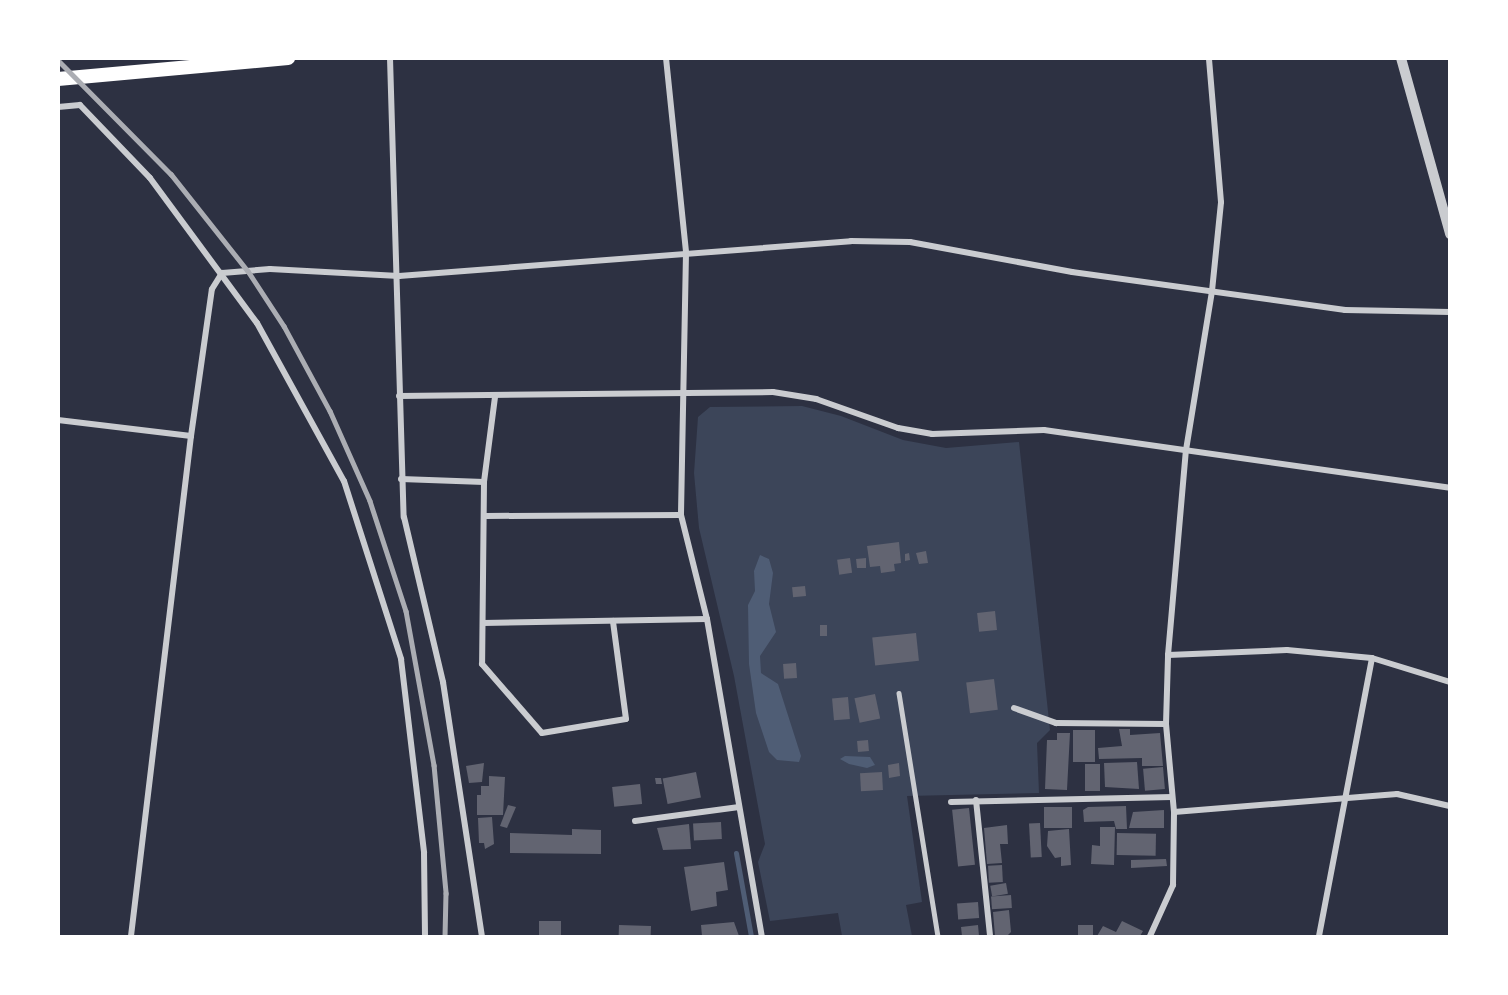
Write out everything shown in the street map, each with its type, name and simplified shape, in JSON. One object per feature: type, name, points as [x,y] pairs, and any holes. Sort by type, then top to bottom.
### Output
[{"type":"main road","points":[[58,80],[288,58]]},
{"type":"street","points":[[390,58],[399,276],[399,396],[404,517],[443,682],[482,936]]},
{"type":"street","points":[[666,58],[686,254],[681,515],[706,619],[762,936]]},
{"type":"street","points":[[1150,936],[1173,885],[1174,812],[1166,724],[1168,655],[1186,450],[1212,291],[1221,202],[1209,58]]},
{"type":"street","points":[[1401,58],[1449,234]]},
{"type":"street","points":[[58,107],[80,105],[150,178],[222,273],[288,375],[344,482],[401,659],[424,853],[425,936]]},
{"type":"street","points":[[222,273],[270,269],[399,276],[851,241],[910,242],[1072,272],[1345,310],[1449,312]]},
{"type":"street","points":[[131,936],[191,436],[212,289],[222,273]]},
{"type":"street","points":[[399,396],[495,397],[773,392],[816,399],[898,428],[932,434],[1044,430],[1449,488]]},
{"type":"street","points":[[495,397],[484,482],[486,516],[482,664],[542,733],[626,719],[613,621]]},
{"type":"street","points":[[58,420],[191,436]]},
{"type":"street","points":[[401,479],[484,482]]},
{"type":"street","points":[[486,516],[681,515]]},
{"type":"street","points":[[483,623],[706,619]]},
{"type":"street","points":[[1168,655],[1287,650],[1372,658],[1449,682]]},
{"type":"street","points":[[1319,936],[1343,798],[1372,658]]},
{"type":"street","points":[[1014,708],[1056,723],[1166,724]]},
{"type":"street","points":[[1174,812],[1397,794],[1449,806]]},
{"type":"street","points":[[951,802],[1172,797]]},
{"type":"street","points":[[976,800],[990,936]]},
{"type":"street","points":[[635,821],[739,807]]},
{"type":"lane","points":[[899,693],[938,936]]},
{"type":"shaded area","points":[[802,406],[841,416],[903,440],[946,448],[1019,442],[1050,730],[1037,743],[1039,793],[907,796],[922,902],[906,905],[912,936],[842,936],[838,913],[770,921],[758,862],[765,844],[734,676],[699,528],[694,473],[698,417],[710,407]]},
{"type":"shaded area","points":[[760,555],[769,559],[773,573],[769,604],[776,632],[760,656],[761,673],[778,684],[801,756],[799,762],[777,760],[769,752],[756,713],[749,664],[748,605],[755,591],[754,571]]},
{"type":"shaded area","points":[[845,756],[870,757],[875,765],[867,768],[849,764],[840,759]]},
{"type":"building","points":[[899,542],[901,563],[894,564],[895,571],[881,573],[880,566],[870,567],[867,546]]},
{"type":"building","points":[[926,551],[928,563],[919,564],[916,553]]},
{"type":"building","points":[[909,553],[910,560],[905,561],[905,554]]},
{"type":"building","points":[[850,558],[852,573],[839,575],[837,560]]},
{"type":"building","points":[[866,558],[866,568],[857,568],[856,559]]},
{"type":"building","points":[[805,586],[806,596],[793,597],[792,587]]},
{"type":"building","points":[[995,611],[997,630],[979,632],[977,613]]},
{"type":"building","points":[[820,625],[827,625],[827,636],[820,636]]},
{"type":"building","points":[[916,633],[919,661],[875,665],[872,638]]},
{"type":"building","points":[[796,663],[797,678],[784,679],[783,664]]},
{"type":"building","points":[[994,679],[998,710],[970,713],[966,682]]},
{"type":"building","points":[[875,694],[880,718],[860,723],[854,698]]},
{"type":"building","points":[[848,697],[850,719],[834,720],[832,698]]},
{"type":"building","points":[[1119,729],[1130,729],[1130,735],[1160,733],[1163,766],[1142,766],[1142,758],[1099,759],[1098,748],[1122,746]]},
{"type":"building","points":[[1073,730],[1095,730],[1095,762],[1073,762]]},
{"type":"building","points":[[1057,733],[1070,733],[1067,790],[1045,789],[1047,740],[1057,740]]},
{"type":"building","points":[[868,740],[869,751],[858,752],[857,741]]},
{"type":"building","points":[[1137,762],[1139,789],[1105,787],[1104,763]]},
{"type":"building","points":[[484,763],[482,782],[469,783],[466,766]]},
{"type":"building","points":[[899,763],[900,776],[889,778],[888,765]]},
{"type":"building","points":[[1085,764],[1100,764],[1100,791],[1085,791]]},
{"type":"building","points":[[1163,767],[1165,789],[1145,791],[1143,769]]},
{"type":"building","points":[[696,772],[701,798],[668,804],[663,778]]},
{"type":"building","points":[[882,772],[883,790],[861,791],[860,773]]},
{"type":"building","points":[[489,776],[505,777],[503,815],[477,815],[477,795],[481,795],[481,786],[489,786]]},
{"type":"building","points":[[655,778],[661,778],[662,784],[656,784]]},
{"type":"building","points":[[640,784],[642,804],[614,807],[612,787]]},
{"type":"building","points":[[508,805],[516,807],[507,828],[500,826]]},
{"type":"building","points":[[1126,806],[1127,829],[1116,829],[1114,821],[1084,822],[1083,810],[1088,807]]},
{"type":"building","points":[[1044,807],[1072,807],[1072,828],[1044,828]]},
{"type":"building","points":[[969,808],[975,865],[958,866],[952,810]]},
{"type":"building","points":[[1164,810],[1164,828],[1129,828],[1133,812]]},
{"type":"building","points":[[492,817],[494,844],[485,849],[484,843],[479,843],[478,818]]},
{"type":"building","points":[[721,822],[722,839],[694,840],[693,823]]},
{"type":"building","points":[[1040,823],[1042,857],[1031,858],[1029,824]]},
{"type":"building","points":[[689,824],[691,849],[663,850],[657,828]]},
{"type":"building","points":[[1007,825],[1008,844],[1000,844],[1002,863],[987,864],[984,828]]},
{"type":"building","points":[[1100,827],[1115,827],[1114,865],[1091,864],[1092,845],[1100,846]]},
{"type":"building","points":[[572,829],[601,830],[601,854],[510,853],[510,833],[572,835]]},
{"type":"building","points":[[1069,829],[1071,865],[1061,866],[1061,857],[1055,858],[1047,846],[1048,831]]},
{"type":"building","points":[[1117,833],[1156,834],[1156,856],[1117,855]]},
{"type":"building","points":[[1166,859],[1167,866],[1131,868],[1131,860]]},
{"type":"building","points":[[724,862],[728,890],[716,892],[717,906],[691,911],[684,867]]},
{"type":"building","points":[[1002,865],[1003,882],[989,883],[988,866]]},
{"type":"building","points":[[1006,883],[1008,894],[992,897],[990,886]]},
{"type":"building","points":[[1011,895],[1012,908],[992,909],[991,896]]},
{"type":"building","points":[[978,902],[979,918],[958,919],[957,903]]},
{"type":"building","points":[[1009,910],[1011,932],[1007,936],[995,936],[993,912]]},
{"type":"building","points":[[539,921],[561,921],[561,936],[539,936]]},
{"type":"building","points":[[1122,921],[1143,931],[1140,936],[1097,936],[1103,926],[1116,932]]},
{"type":"building","points":[[734,922],[739,936],[702,936],[701,925]]},
{"type":"building","points":[[619,925],[651,926],[651,936],[619,936]]},
{"type":"building","points":[[978,925],[979,936],[962,936],[961,927]]},
{"type":"building","points":[[1078,925],[1093,925],[1093,936],[1078,936]]},
{"type":"waterway","points":[[736,853],[751,936]]},
{"type":"railway","points":[[58,60],[171,174],[248,271],[284,326],[330,411],[370,501],[406,611],[434,765],[446,893],[445,936]]}]
